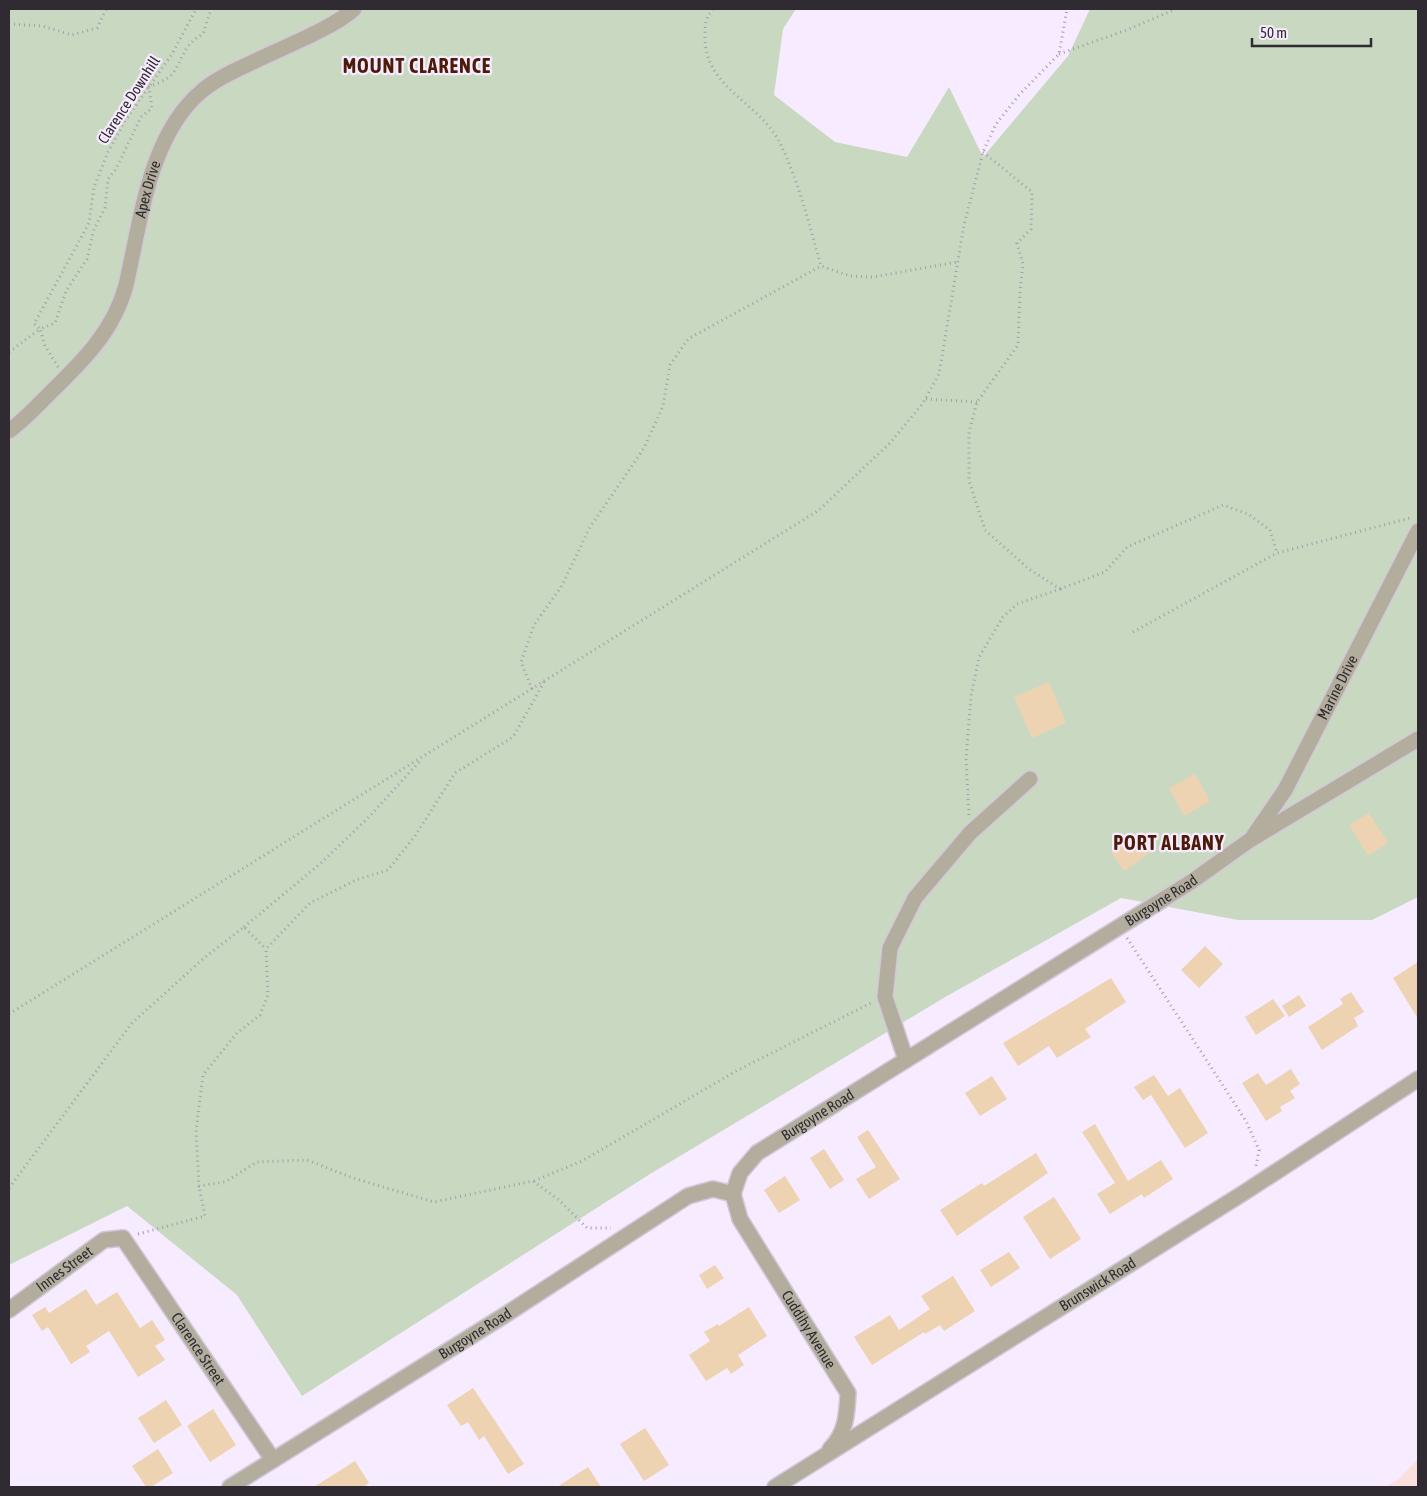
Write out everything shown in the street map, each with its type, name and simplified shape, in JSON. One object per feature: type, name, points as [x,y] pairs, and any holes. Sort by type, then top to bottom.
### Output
[{"type":"street","name":"Apex Drive","points":[[9,431],[78,367],[98,342],[121,303],[153,169],[165,138],[183,112],[202,90],[224,76],[328,25],[354,9]]},
{"type":"street","name":"Marine Drive","points":[[1250,840],[1285,790],[1418,523]]},
{"type":"street","name":"Burgoyne Road","points":[[230,1487],[505,1315],[688,1196],[714,1189],[733,1194],[740,1173],[757,1153],[1183,888],[1250,840],[1418,739]]},
{"type":"street","points":[[906,1060],[886,997],[890,948],[915,898],[970,833],[1030,779]]},
{"type":"street","name":"Brunswick Road","points":[[775,1487],[1245,1192],[1418,1079]]},
{"type":"street","name":"Cuddihy Avenue","points":[[733,1194],[740,1219],[848,1393],[847,1418],[840,1440],[816,1463]]},
{"type":"street","name":"Innes Street","points":[[9,1310],[104,1240],[123,1238]]},
{"type":"street","name":"Clarence Street","points":[[123,1238],[273,1460]]},
{"type":"path","points":[[9,24],[42,26],[72,35],[97,28],[106,9]]},
{"type":"path","name":"Clarence Downhill","points":[[40,329],[34,324],[38,315],[89,223],[94,187],[108,152],[125,121],[172,54],[196,9]]},
{"type":"path","points":[[9,352],[40,329],[55,323],[66,291],[87,259],[94,229],[105,208],[108,179],[116,169],[141,117],[152,108],[149,87],[172,75],[184,50],[193,39],[202,34],[211,9]]},
{"type":"path","points":[[713,9],[705,19],[705,51],[714,72],[754,112],[779,141],[802,199],[821,266]]},
{"type":"path","points":[[1059,54],[1067,9]]},
{"type":"path","points":[[9,1014],[819,510],[890,443],[926,399],[939,374],[964,226],[983,152],[996,124],[1019,94],[1059,54],[1127,30],[1176,9]]},
{"type":"path","points":[[983,152],[1032,192],[1031,229],[1018,243],[1023,264],[1018,345],[977,402],[969,432],[969,481],[985,530],[1029,569],[1060,589]]},
{"type":"path","points":[[532,689],[521,662],[534,625],[561,587],[590,527],[644,448],[663,406],[670,364],[688,339],[821,266],[850,276],[873,277],[958,262]]},
{"type":"path","points":[[40,329],[45,346],[66,378]]},
{"type":"path","points":[[926,399],[977,402]]},
{"type":"path","points":[[970,833],[966,760],[971,696],[979,657],[1003,617],[1017,604],[1105,572],[1127,547],[1223,505],[1248,514],[1270,530],[1277,553]]},
{"type":"path","points":[[1133,632],[1277,553],[1418,523]]},
{"type":"path","points":[[266,949],[310,903],[356,880],[388,870],[415,836],[455,773],[512,738],[545,681]]},
{"type":"path","points":[[9,1188],[132,1023],[182,978],[320,864],[367,820],[424,756]]},
{"type":"path","points":[[123,1238],[205,1216],[199,1186],[196,1130],[203,1075],[237,1033],[260,1015],[268,996],[266,949],[244,927]]},
{"type":"path","points":[[1123,932],[1249,1128],[1259,1150],[1255,1173],[1245,1192]]},
{"type":"path","points":[[199,1186],[225,1182],[257,1162],[307,1160],[354,1178],[434,1202],[533,1181],[582,1161],[738,1070],[858,1008],[886,997]]},
{"type":"path","points":[[533,1181],[559,1200],[587,1228],[610,1228],[618,1223]]},
{"type":"shaded area","points":[[1418,1459],[1418,1487],[1385,1487],[1399,1479]]},
{"type":"green space","points":[[9,9],[796,9],[783,29],[774,95],[835,142],[907,157],[949,87],[983,157],[1068,56],[1090,9],[1418,9],[1418,897],[1372,920],[1238,920],[1121,898],[947,996],[650,1174],[302,1396],[237,1295],[127,1206],[9,1265]]},
{"type":"building","points":[[1049,682],[1066,723],[1032,738],[1014,697]]},
{"type":"building","points":[[1195,774],[1210,801],[1184,816],[1169,788]]},
{"type":"building","points":[[1369,813],[1388,843],[1368,856],[1349,825]]},
{"type":"building","points":[[1142,831],[1155,849],[1124,871],[1111,852]]},
{"type":"building","points":[[1205,946],[1223,964],[1199,988],[1181,970]]},
{"type":"building","points":[[1418,962],[1418,1019],[1393,978]]},
{"type":"building","points":[[1111,978],[1126,1002],[1085,1029],[1091,1037],[1057,1058],[1049,1046],[1018,1066],[1003,1043]]},
{"type":"building","points":[[1351,992],[1364,1012],[1354,1018],[1358,1026],[1322,1050],[1308,1027],[1343,1004],[1340,999]]},
{"type":"building","points":[[1299,995],[1306,1006],[1289,1017],[1282,1006]]},
{"type":"building","points":[[1273,999],[1285,1016],[1256,1035],[1245,1017]]},
{"type":"building","points":[[1291,1069],[1300,1084],[1290,1091],[1295,1098],[1280,1107],[1282,1111],[1266,1121],[1242,1083],[1258,1073],[1266,1085]]},
{"type":"building","points":[[1154,1075],[1168,1096],[1180,1088],[1208,1133],[1185,1148],[1151,1095],[1143,1100],[1134,1087]]},
{"type":"building","points":[[992,1076],[1007,1099],[980,1116],[965,1093]]},
{"type":"building","points":[[1095,1124],[1128,1181],[1161,1160],[1173,1179],[1144,1198],[1142,1194],[1110,1214],[1097,1194],[1115,1183],[1082,1132]]},
{"type":"building","points":[[868,1130],[900,1179],[869,1199],[856,1179],[876,1167],[857,1137]]},
{"type":"building","points":[[824,1149],[844,1180],[830,1189],[810,1158]]},
{"type":"building","points":[[1036,1153],[1048,1173],[957,1236],[940,1210],[982,1183],[984,1186]]},
{"type":"building","points":[[785,1176],[800,1200],[779,1213],[764,1190]]},
{"type":"building","points":[[1054,1197],[1081,1239],[1050,1259],[1023,1217]]},
{"type":"building","points":[[1009,1252],[1020,1268],[991,1287],[980,1270]]},
{"type":"building","points":[[715,1265],[724,1278],[707,1289],[699,1275]]},
{"type":"building","points":[[953,1276],[975,1311],[944,1331],[940,1325],[925,1334],[924,1332],[872,1365],[854,1337],[890,1315],[899,1330],[930,1309],[921,1296]]},
{"type":"building","points":[[86,1289],[96,1305],[117,1292],[140,1328],[152,1320],[165,1340],[155,1346],[165,1360],[138,1377],[109,1331],[86,1346],[90,1352],[71,1364],[48,1327],[42,1331],[32,1315],[45,1307],[49,1313]]},
{"type":"building","points":[[749,1307],[767,1336],[738,1355],[744,1365],[731,1374],[727,1368],[706,1381],[689,1355],[710,1341],[704,1332],[718,1324],[719,1326]]},
{"type":"building","points":[[473,1388],[524,1464],[508,1474],[484,1436],[479,1440],[468,1422],[461,1426],[447,1405]]},
{"type":"building","points":[[166,1400],[182,1425],[154,1443],[138,1418]]},
{"type":"building","points":[[213,1409],[236,1445],[210,1462],[187,1426]]},
{"type":"building","points":[[645,1428],[669,1465],[644,1481],[620,1444]]},
{"type":"building","points":[[158,1449],[173,1473],[151,1487],[146,1487],[132,1466]]},
{"type":"building","points":[[355,1461],[369,1483],[363,1487],[314,1487]]},
{"type":"building","points":[[588,1467],[601,1487],[557,1487]]},
{"type":"district","name":"MOUNT CLARENCE","points":[[417,66]]},
{"type":"district","name":"PORT ALBANY","points":[[1169,843]]}]
